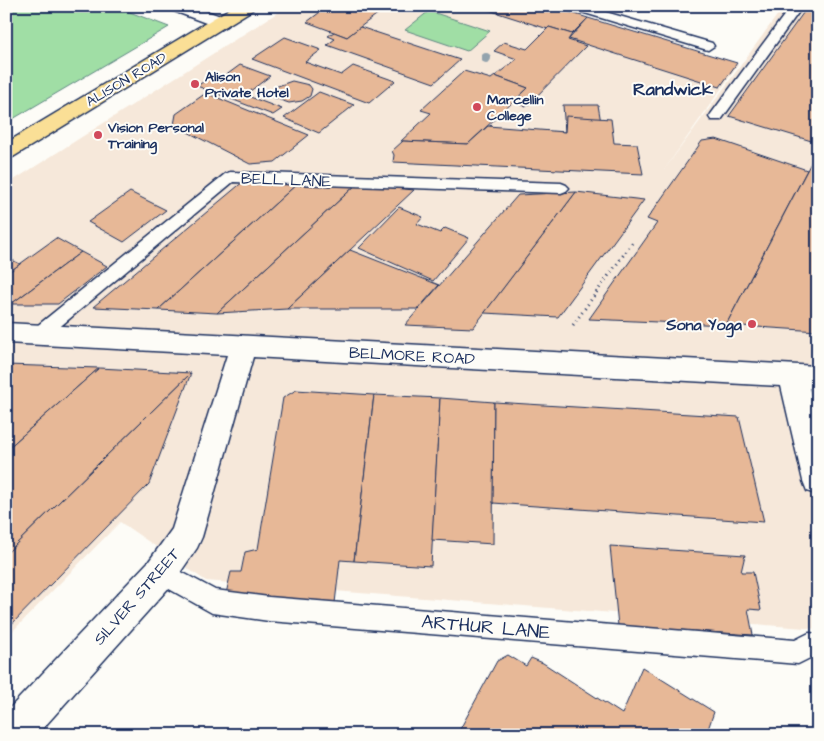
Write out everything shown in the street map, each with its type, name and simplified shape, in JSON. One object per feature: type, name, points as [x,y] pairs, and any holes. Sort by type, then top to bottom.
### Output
[{"type":"main road","name":"ALISON ROAD","points":[[6,152],[246,6]]},
{"type":"street","points":[[177,6],[220,22]]},
{"type":"street","name":"BELMORE ROAD","points":[[6,333],[805,376]]},
{"type":"street","name":"SILVER STREET","points":[[11,735],[161,572],[186,537],[243,346]]},
{"type":"street","points":[[805,376],[818,481]]},
{"type":"lane","points":[[572,6],[708,46]]},
{"type":"lane","points":[[716,117],[797,6]]},
{"type":"lane","name":"BELL LANE","points":[[38,335],[230,177],[561,188]]},
{"type":"lane","name":"ARTHUR LANE","points":[[161,572],[212,601],[268,609],[798,652],[809,645],[818,646]]},
{"type":"path","points":[[573,325],[632,243]]},
{"type":"path","points":[[726,337],[734,325]]},
{"type":"shaded area","points":[[288,6],[542,6],[738,65],[664,170],[784,6],[818,7],[818,629],[206,581],[120,522],[6,638],[6,185]]},
{"type":"green space","points":[[6,6],[114,6],[169,27],[6,123]]},
{"type":"green space","points":[[429,11],[490,31],[467,51],[405,30]]},
{"type":"building","points":[[328,6],[388,6],[347,37],[307,22]]},
{"type":"building","points":[[476,6],[550,6],[588,18],[572,34],[549,27],[548,29]]},
{"type":"building","points":[[806,9],[818,12],[818,143],[729,116]]},
{"type":"building","points":[[588,18],[737,63],[720,87],[569,39]]},
{"type":"building","points":[[360,27],[460,60],[434,83],[327,45],[335,39],[328,36],[334,32],[347,37]]},
{"type":"building","points":[[549,27],[572,34],[568,40],[586,46],[526,107],[514,102],[528,88],[495,76],[517,59],[494,51],[504,42],[527,49]]},
{"type":"building","points":[[285,37],[321,50],[305,62],[341,75],[353,66],[395,81],[369,103],[252,59]]},
{"type":"building","points":[[240,65],[270,76],[245,95],[282,109],[273,115],[197,86],[212,76],[221,79]]},
{"type":"building","points":[[464,71],[491,79],[495,76],[528,88],[468,144],[401,141],[431,113],[421,110]]},
{"type":"building","points":[[292,81],[309,85],[312,89],[310,96],[302,101],[289,103],[274,98],[273,91],[275,87]]},
{"type":"building","points":[[319,92],[354,105],[319,133],[284,118]]},
{"type":"building","points":[[206,93],[309,135],[275,162],[250,164],[174,125],[176,114]]},
{"type":"building","points":[[563,105],[598,105],[606,152],[498,147],[489,150],[477,136],[491,125],[509,145],[506,138],[517,137],[516,130],[565,132]]},
{"type":"building","points":[[566,116],[611,119],[614,143],[637,144],[643,174],[393,162],[394,155],[392,151],[403,141],[468,144],[488,126],[565,132]]},
{"type":"building","points":[[716,139],[807,170],[726,325],[589,319],[657,223],[647,219],[702,141]]},
{"type":"building","points":[[814,157],[818,158],[818,331],[726,325]]},
{"type":"building","points":[[244,181],[298,183],[158,310],[93,307]]},
{"type":"building","points":[[298,183],[357,184],[217,313],[158,310]]},
{"type":"building","points":[[357,184],[414,190],[287,309],[217,313]]},
{"type":"building","points":[[130,192],[166,210],[124,242],[88,222]]},
{"type":"building","points":[[576,192],[644,200],[558,317],[484,313]]},
{"type":"building","points":[[576,192],[473,328],[405,325],[518,195]]},
{"type":"building","points":[[399,207],[423,217],[417,224],[440,233],[445,228],[469,238],[433,281],[359,248]]},
{"type":"building","points":[[56,238],[81,252],[11,304],[6,304],[6,274]]},
{"type":"building","points":[[350,250],[439,285],[418,309],[287,309]]},
{"type":"building","points":[[81,252],[107,266],[58,304],[11,304]]},
{"type":"building","points":[[6,257],[20,264],[6,274]]},
{"type":"building","points":[[6,365],[99,368],[6,450]]},
{"type":"building","points":[[99,368],[191,373],[6,554],[6,450]]},
{"type":"building","points":[[191,373],[149,484],[6,630],[6,554]]},
{"type":"building","points":[[296,390],[374,395],[354,561],[340,560],[335,603],[225,598],[231,572],[241,572],[245,552],[258,549],[283,398]]},
{"type":"building","points":[[374,395],[440,398],[431,566],[354,561]]},
{"type":"building","points":[[440,398],[494,402],[493,544],[432,540]]},
{"type":"building","points":[[494,402],[739,417],[764,522],[493,503]]},
{"type":"building","points":[[610,546],[745,555],[741,572],[753,572],[761,610],[748,609],[753,635],[618,626]]},
{"type":"building","points":[[508,655],[526,666],[531,658],[543,663],[622,714],[642,667],[714,712],[706,735],[465,735],[459,731],[497,661]]},
{"type":"place","name":"Alison Private Hotel","points":[[195,84]]},
{"type":"place","name":"Marcellin College","points":[[477,107]]},
{"type":"place","name":"Vision Personal Training","points":[[98,135]]},
{"type":"place","name":"Sona Yoga","points":[[752,324]]},
{"type":"district","name":"Randwick","points":[[673,89]]}]
